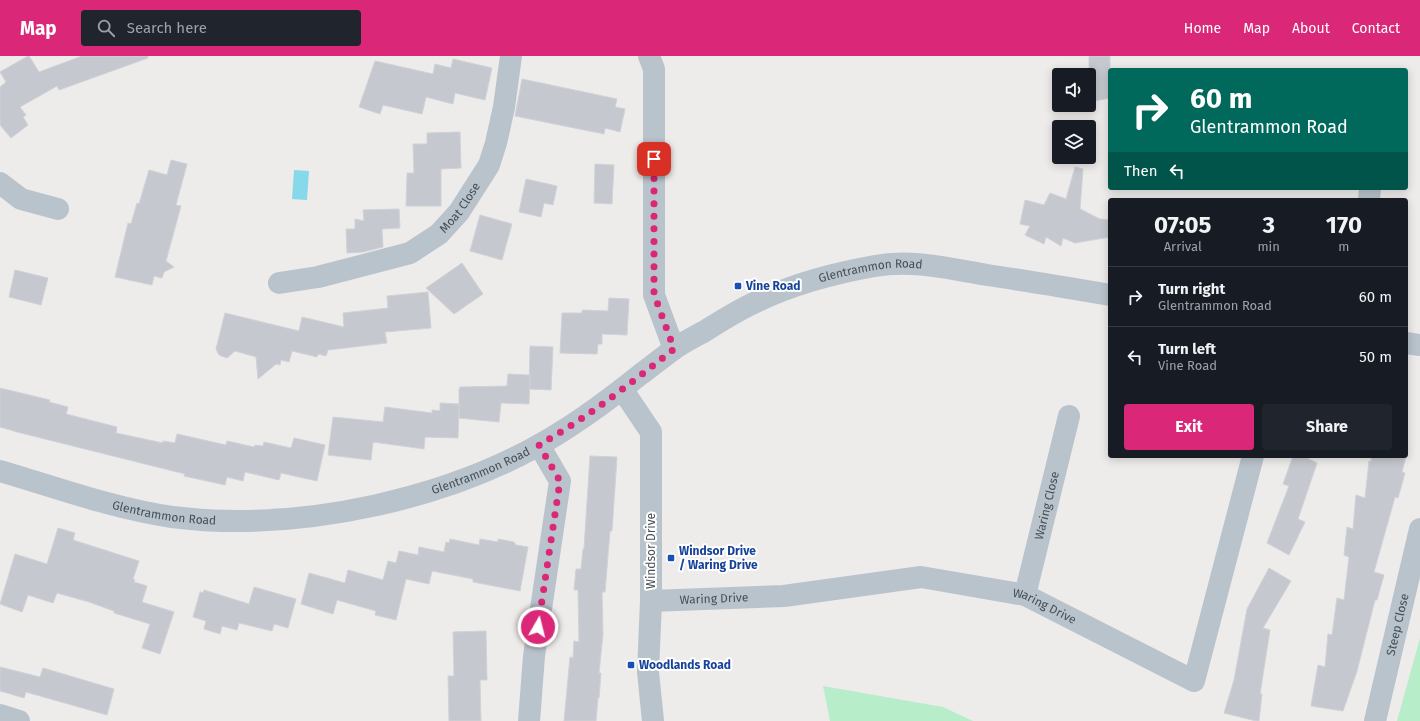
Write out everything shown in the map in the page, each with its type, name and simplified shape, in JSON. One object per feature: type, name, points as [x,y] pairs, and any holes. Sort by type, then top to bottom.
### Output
[{"type":"street","name":"Moat Close","points":[[279,283],[318,277],[410,253],[439,234],[474,190],[489,165],[496,143],[504,107],[511,56]]},
{"type":"street","points":[[649,56],[654,69],[654,294],[674,349]]},
{"type":"street","points":[[0,183],[22,199],[58,209]]},
{"type":"street","name":"Glentrammon Road","points":[[0,471],[121,506],[146,512],[193,519],[254,520],[328,514],[428,492],[450,485],[505,463],[564,430],[622,389],[674,349],[754,302],[820,278],[878,265],[901,264],[930,266],[1108,295]]},
{"type":"street","points":[[1408,343],[1420,345]]},
{"type":"street","name":"Windsor Drive","points":[[622,389],[651,432],[651,601],[648,672],[653,721]]},
{"type":"street","name":"Waring Close","points":[[1025,595],[1069,416]]},
{"type":"street","points":[[529,721],[534,656],[560,481],[539,445]]},
{"type":"street","name":"Waring Drive","points":[[651,601],[784,596],[921,577],[1025,595],[1194,680],[1252,458]]},
{"type":"street","name":"Steep Close","points":[[1375,721],[1420,529]]},
{"type":"street","points":[[0,715],[20,721]]},
{"type":"green space","points":[[1420,638],[1420,721],[1397,721]]},
{"type":"green space","points":[[823,686],[943,707],[973,721],[830,721]]},
{"type":"water","points":[[294,170],[309,171],[307,200],[292,199]]},
{"type":"building","points":[[28,56],[39,72],[82,56],[148,56],[148,58],[59,90],[57,86],[20,107],[26,115],[23,117],[28,125],[11,138],[0,125],[0,87],[6,82],[0,72]]},
{"type":"building","points":[[1089,56],[1110,56],[1110,68],[1108,68],[1108,98],[1096,101],[1096,68],[1089,68]]},
{"type":"building","points":[[453,59],[492,68],[485,100],[455,93],[453,104],[426,97],[422,114],[383,105],[380,114],[359,107],[375,61],[433,74],[435,64],[451,68]]},
{"type":"building","points":[[522,79],[617,99],[615,107],[625,109],[620,132],[605,128],[604,134],[515,116]]},
{"type":"building","points":[[460,132],[461,168],[441,169],[441,206],[406,206],[407,173],[414,173],[413,144],[427,144],[427,133]]},
{"type":"building","points":[[171,160],[187,164],[176,205],[181,206],[166,261],[174,267],[164,272],[162,278],[154,276],[152,285],[115,277],[128,223],[131,224],[137,203],[139,204],[149,170],[167,175]]},
{"type":"building","points":[[595,164],[614,165],[612,204],[594,203]]},
{"type":"building","points":[[1075,167],[1083,169],[1080,209],[1100,219],[1108,220],[1108,237],[1075,243],[1063,238],[1061,246],[1046,237],[1044,244],[1025,235],[1030,226],[1020,224],[1025,200],[1044,205],[1050,193],[1066,199]]},
{"type":"building","points":[[526,179],[557,186],[553,205],[544,203],[541,217],[519,212]]},
{"type":"building","points":[[399,209],[400,228],[382,229],[383,247],[363,252],[347,253],[346,229],[355,229],[355,219],[364,221],[363,210]]},
{"type":"building","points":[[480,215],[512,224],[502,260],[470,251]]},
{"type":"building","points":[[462,263],[483,294],[454,314],[426,288]]},
{"type":"building","points":[[15,270],[48,278],[41,305],[9,297]]},
{"type":"building","points":[[428,292],[431,328],[385,332],[387,343],[328,350],[326,356],[318,354],[317,357],[292,351],[289,362],[281,360],[280,365],[276,364],[258,379],[256,357],[235,351],[227,358],[219,355],[216,349],[225,313],[299,331],[302,317],[344,327],[343,313],[388,308],[387,296]]},
{"type":"building","points":[[609,298],[629,299],[627,335],[602,334],[602,344],[598,344],[597,354],[560,353],[562,313],[582,313],[582,310],[608,311]]},
{"type":"building","points":[[530,346],[553,347],[551,390],[529,389]]},
{"type":"building","points":[[508,374],[530,375],[529,404],[501,403],[499,422],[459,418],[460,387],[507,386]]},
{"type":"building","points":[[0,388],[50,400],[49,402],[68,407],[66,414],[117,427],[116,433],[163,443],[163,441],[175,443],[177,434],[226,445],[227,441],[254,447],[255,445],[263,446],[264,442],[291,448],[294,438],[325,445],[317,481],[281,473],[279,480],[245,472],[243,481],[227,477],[225,485],[184,476],[185,474],[17,432],[0,427]]},
{"type":"building","points":[[440,403],[459,404],[458,438],[425,437],[424,449],[373,442],[371,460],[328,455],[333,417],[383,422],[385,407],[432,413],[432,410],[440,411]]},
{"type":"building","points":[[590,456],[617,457],[612,531],[610,531],[605,592],[602,592],[603,634],[599,673],[601,673],[599,698],[596,721],[564,721],[570,657],[573,658],[574,641],[579,642],[578,590],[574,590],[576,569],[581,569],[584,549]]},
{"type":"building","points":[[1292,458],[1307,458],[1317,463],[1298,519],[1305,522],[1289,555],[1267,543],[1289,486],[1283,484]]},
{"type":"building","points":[[1371,458],[1406,458],[1402,472],[1405,473],[1398,498],[1395,497],[1374,572],[1384,575],[1377,600],[1375,600],[1357,671],[1343,711],[1311,706],[1318,665],[1325,667],[1328,634],[1332,635],[1337,598],[1344,600],[1349,557],[1344,555],[1347,527],[1353,529],[1356,495],[1365,498],[1369,461],[1371,462]]},
{"type":"building","points":[[58,528],[75,533],[73,540],[139,561],[133,579],[135,580],[134,582],[147,586],[142,602],[174,612],[160,654],[142,648],[150,624],[114,613],[114,611],[89,602],[57,593],[53,603],[28,595],[22,612],[0,604],[15,554],[47,564]]},
{"type":"building","points":[[450,539],[479,545],[480,539],[498,542],[498,539],[514,542],[516,545],[528,547],[520,591],[473,582],[473,579],[432,571],[429,584],[406,579],[396,620],[375,615],[376,611],[337,600],[333,614],[301,604],[309,573],[345,583],[348,570],[383,580],[388,561],[396,563],[399,551],[418,555],[419,547],[444,552],[446,542],[449,543]]},
{"type":"building","points":[[1269,568],[1291,581],[1263,628],[1270,630],[1260,694],[1262,694],[1259,721],[1256,721],[1224,713],[1234,680],[1247,609]]},
{"type":"building","points":[[254,587],[296,599],[288,628],[274,624],[272,631],[239,623],[237,630],[222,626],[220,634],[204,629],[206,621],[193,617],[200,592],[203,593],[204,590],[249,604]]},
{"type":"building","points":[[486,631],[487,680],[480,680],[481,721],[449,721],[448,676],[454,676],[453,632]]},
{"type":"building","points":[[0,667],[40,677],[43,668],[114,689],[107,715],[26,692],[24,698],[0,691]]},
{"type":"place","name":"Vine Road","points":[[738,286]]},
{"type":"place","name":"Windsor Drive / Waring Drive","points":[[671,558]]},
{"type":"place","name":"Woodlands Road","points":[[631,665]]},
{"type":"route","points":[[538,627],[560,481],[539,445],[574,424],[674,349],[654,294],[654,159]]}]
